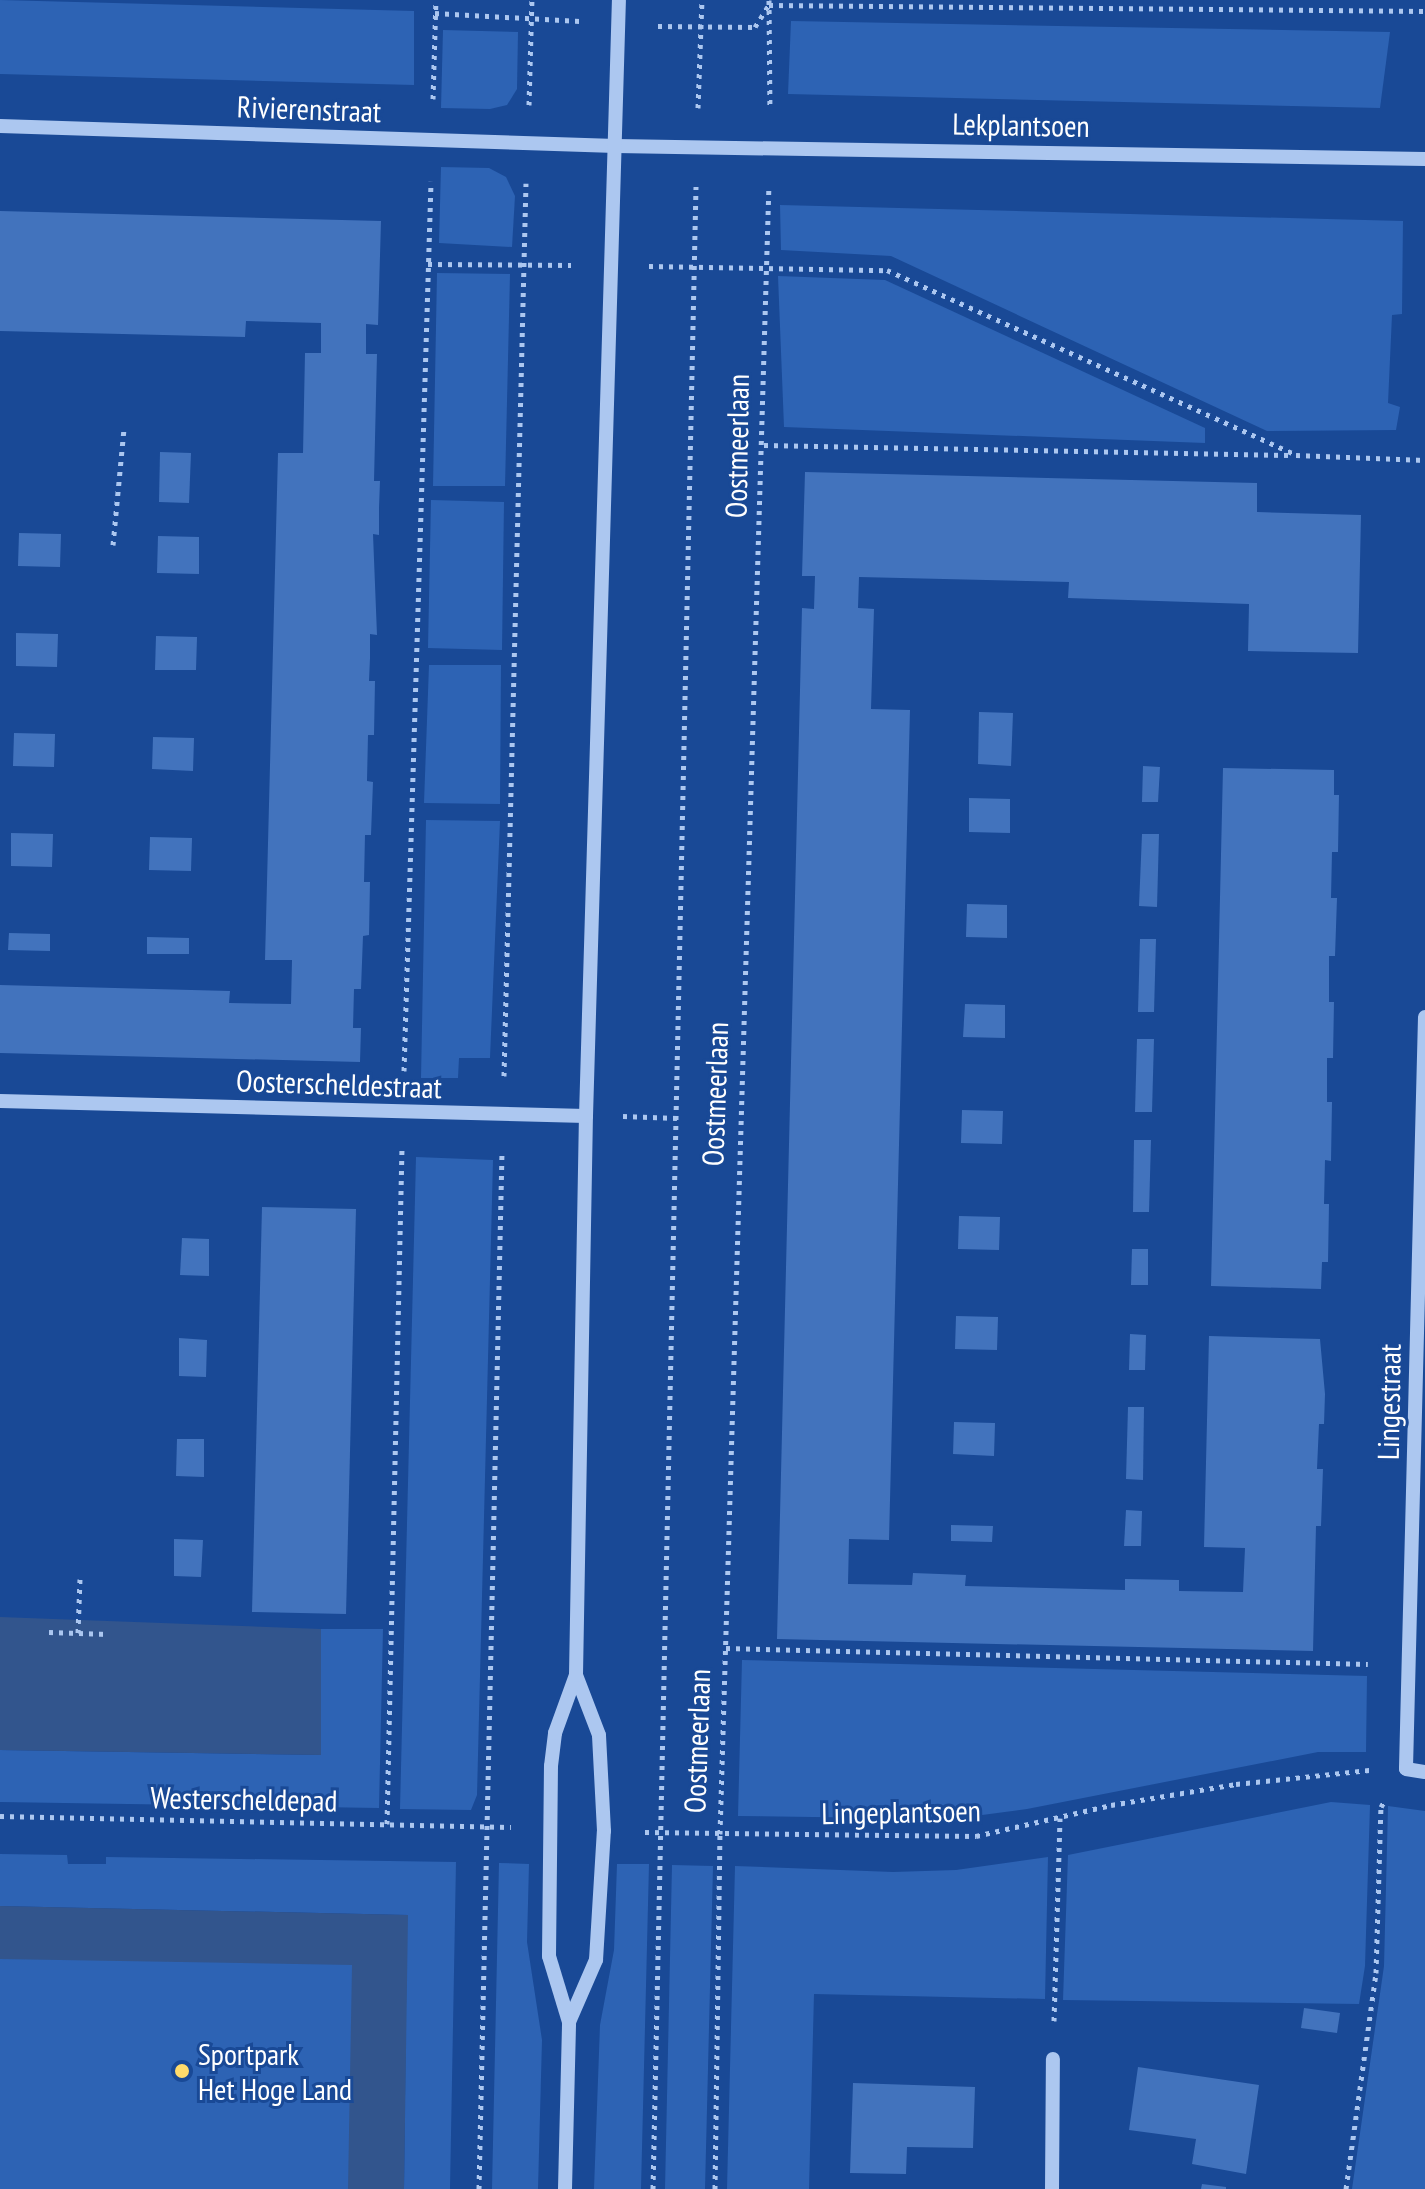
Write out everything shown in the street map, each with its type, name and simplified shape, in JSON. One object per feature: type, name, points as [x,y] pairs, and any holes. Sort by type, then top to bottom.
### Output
[{"type":"street","points":[[565,2189],[569,2022],[549,1956],[549,1829],[555,1733],[576,1675],[586,1116],[619,0]]},
{"type":"street","name":"Rivierenstraat","points":[[0,126],[616,146]]},
{"type":"street","name":"Lekplantsoen","points":[[616,146],[771,146],[1425,159]]},
{"type":"street","name":"Lingestraat","points":[[1406,1769],[1425,1017]]},
{"type":"street","name":"Oosterscheldestraat","points":[[0,1101],[586,1116]]},
{"type":"street","points":[[569,2022],[596,1960],[604,1831],[599,1735],[576,1675]]},
{"type":"street","points":[[1406,1769],[1425,1772]]},
{"type":"street","points":[[1052,2189],[1053,2059]]},
{"type":"path","points":[[387,1824],[403,1111],[436,0]]},
{"type":"path","points":[[479,2189],[523,264],[532,0]]},
{"type":"path","name":"Oostmeerlaan","points":[[653,2189],[702,0]]},
{"type":"path","points":[[435,13],[619,25],[755,27],[769,3],[1425,11]]},
{"type":"path","name":"Oostmeerlaan","points":[[715,2189],[720,1834],[764,445],[771,146],[769,3]]},
{"type":"path","points":[[428,264],[766,266],[887,270],[1296,455]]},
{"type":"path","points":[[113,545],[124,428]]},
{"type":"path","points":[[764,445],[1425,460]]},
{"type":"path","points":[[586,1116],[677,1118]]},
{"type":"path","points":[[78,1633],[80,1579]]},
{"type":"path","points":[[49,1632],[108,1634]]},
{"type":"path","points":[[726,1648],[1409,1665]]},
{"type":"path","points":[[1346,2189],[1376,1973],[1381,1807],[1406,1769]]},
{"type":"path","name":"Lingeplantsoen","points":[[604,1831],[976,1836],[1111,1805],[1236,1784],[1352,1770],[1406,1769]]},
{"type":"path","name":"Westerscheldepad","points":[[0,1816],[487,1827]]},
{"type":"path","points":[[1053,2059],[1060,1818]]},
{"type":"path","points":[[487,1827],[549,1829]]},
{"type":"shaded area","points":[[0,0],[414,11],[414,85],[0,74]]},
{"type":"shaded area","points":[[791,21],[1390,32],[1380,108],[788,94]]},
{"type":"shaded area","points":[[443,30],[518,32],[517,89],[507,105],[490,109],[441,108]]},
{"type":"shaded area","points":[[441,167],[489,168],[506,177],[515,196],[512,247],[439,243]]},
{"type":"shaded area","points":[[780,205],[1403,221],[1402,314],[1392,315],[1388,403],[1400,407],[1396,430],[1267,431],[891,256],[781,250]]},
{"type":"shaded area","points":[[437,273],[510,274],[505,486],[433,486]]},
{"type":"shaded area","points":[[778,276],[885,280],[1205,428],[1205,443],[784,427]]},
{"type":"shaded area","points":[[431,500],[504,502],[502,650],[428,648]]},
{"type":"shaded area","points":[[429,665],[501,665],[500,804],[424,803]]},
{"type":"shaded area","points":[[426,820],[500,821],[490,1058],[459,1058],[458,1078],[421,1078]]},
{"type":"shaded area","points":[[416,1157],[493,1160],[477,1795],[471,1810],[400,1809]]},
{"type":"shaded area","points":[[0,1617],[321,1629],[321,1755],[0,1750]]},
{"type":"shaded area","points":[[321,1629],[383,1629],[379,1808],[0,1802],[0,1750],[320,1755]]},
{"type":"shaded area","points":[[742,1660],[1367,1676],[1366,1752],[1318,1752],[1027,1809],[952,1819],[738,1816]]},
{"type":"shaded area","points":[[1331,1802],[1370,1805],[1365,1966],[1359,2004],[1063,2000],[1068,1855]]},
{"type":"shaded area","points":[[1388,1806],[1425,1811],[1425,2189],[1352,2189],[1384,1966]]},
{"type":"shaded area","points":[[0,1854],[67,1855],[68,1864],[106,1864],[106,1857],[456,1862],[450,2189],[404,2189],[407,1915],[0,1906]]},
{"type":"shaded area","points":[[1048,1857],[1045,1999],[814,1994],[809,2189],[727,2189],[735,1866],[893,1872],[956,1870]]},
{"type":"shaded area","points":[[499,1863],[529,1864],[527,1942],[542,2040],[538,2189],[492,2189]]},
{"type":"shaded area","points":[[617,1864],[649,1864],[641,2189],[594,2189],[600,2025],[614,1950]]},
{"type":"shaded area","points":[[672,1865],[713,1866],[705,2189],[665,2189]]},
{"type":"shaded area","points":[[0,1906],[408,1915],[404,2189],[348,2189],[352,1965],[0,1959]]},
{"type":"shaded area","name":"Sportpark Het Hoge Land","points":[[0,1947],[367,1954],[362,2189],[0,2189]]},
{"type":"building","points":[[0,211],[381,221],[378,325],[366,324],[366,354],[377,354],[374,481],[380,481],[379,535],[373,534],[377,635],[370,634],[369,681],[375,681],[374,735],[368,735],[367,781],[373,782],[371,835],[365,835],[364,882],[370,882],[369,935],[363,936],[361,989],[354,989],[353,1028],[361,1028],[360,1062],[0,1053],[0,985],[230,991],[229,1003],[291,1004],[292,960],[265,960],[278,453],[303,453],[305,353],[321,353],[321,323],[246,321],[245,337],[0,331]]},
{"type":"building","points":[[160,452],[191,453],[189,503],[159,502]]},
{"type":"building","points":[[805,472],[1257,483],[1257,512],[1361,515],[1358,653],[1248,651],[1249,604],[1068,598],[1069,582],[859,577],[858,608],[874,609],[871,709],[910,710],[889,1540],[849,1539],[848,1584],[912,1585],[913,1573],[966,1575],[965,1586],[1125,1590],[1125,1579],[1179,1580],[1179,1591],[1243,1592],[1245,1548],[1204,1547],[1209,1336],[1320,1339],[1325,1394],[1324,1424],[1319,1424],[1317,1469],[1323,1469],[1321,1526],[1316,1526],[1313,1651],[777,1639],[802,608],[814,609],[815,576],[802,576]]},
{"type":"building","points":[[19,533],[61,534],[60,567],[18,566]]},
{"type":"building","points":[[158,536],[199,537],[199,574],[157,573]]},
{"type":"building","points":[[16,633],[58,634],[57,667],[16,666]]},
{"type":"building","points":[[156,636],[197,637],[196,670],[155,670]]},
{"type":"building","points":[[979,712],[1013,713],[1011,766],[978,764]]},
{"type":"building","points":[[14,733],[55,734],[54,767],[13,766]]},
{"type":"building","points":[[153,737],[194,738],[193,771],[152,769]]},
{"type":"building","points":[[1143,766],[1160,767],[1158,802],[1142,802]]},
{"type":"building","points":[[1223,768],[1334,770],[1334,795],[1339,795],[1338,852],[1332,852],[1331,898],[1337,898],[1335,956],[1329,956],[1329,1002],[1334,1002],[1333,1058],[1327,1058],[1327,1102],[1332,1102],[1331,1161],[1325,1160],[1324,1204],[1329,1204],[1328,1262],[1322,1262],[1321,1289],[1211,1286]]},
{"type":"building","points":[[969,798],[1010,799],[1010,833],[969,832]]},
{"type":"building","points":[[11,833],[53,834],[52,867],[11,866]]},
{"type":"building","points":[[1142,834],[1159,834],[1157,907],[1139,906]]},
{"type":"building","points":[[150,837],[192,838],[191,871],[149,870]]},
{"type":"building","points":[[967,904],[1007,905],[1007,938],[966,937]]},
{"type":"building","points":[[9,933],[50,934],[50,951],[8,950]]},
{"type":"building","points":[[147,937],[189,938],[189,954],[147,954]]},
{"type":"building","points":[[1140,939],[1156,939],[1154,1012],[1138,1012]]},
{"type":"building","points":[[965,1004],[1005,1005],[1005,1038],[963,1037]]},
{"type":"building","points":[[1137,1039],[1154,1039],[1152,1112],[1135,1112]]},
{"type":"building","points":[[962,1110],[1003,1111],[1002,1144],[961,1143]]},
{"type":"building","points":[[1134,1140],[1151,1140],[1149,1212],[1133,1212]]},
{"type":"building","points":[[262,1207],[356,1209],[346,1614],[252,1612]]},
{"type":"building","points":[[959,1216],[1000,1217],[999,1250],[958,1249]]},
{"type":"building","points":[[182,1238],[209,1239],[209,1276],[180,1275]]},
{"type":"building","points":[[1132,1249],[1148,1249],[1148,1285],[1131,1285]]},
{"type":"building","points":[[956,1316],[998,1317],[997,1350],[955,1349]]},
{"type":"building","points":[[1130,1334],[1146,1335],[1145,1370],[1129,1370]]},
{"type":"building","points":[[179,1338],[207,1340],[206,1377],[179,1376]]},
{"type":"building","points":[[1128,1407],[1144,1407],[1143,1480],[1126,1479]]},
{"type":"building","points":[[954,1422],[995,1423],[994,1456],[953,1454]]},
{"type":"building","points":[[177,1439],[204,1439],[204,1477],[176,1476]]},
{"type":"building","points":[[1126,1510],[1142,1511],[1141,1546],[1124,1546]]},
{"type":"building","points":[[951,1525],[993,1526],[992,1542],[951,1541]]},
{"type":"building","points":[[174,1539],[203,1540],[201,1577],[174,1576]]},
{"type":"building","points":[[1304,2008],[1340,2013],[1337,2033],[1301,2028]]},
{"type":"building","points":[[1138,2067],[1259,2085],[1246,2174],[1192,2164],[1196,2139],[1129,2130]]},
{"type":"building","points":[[853,2083],[975,2087],[973,2148],[907,2147],[906,2174],[850,2173]]},
{"type":"building","points":[[1202,2184],[1226,2187],[1226,2189],[1201,2189]]},
{"type":"place","name":"Sportpark Het Hoge Land","points":[[182,2071]]}]
